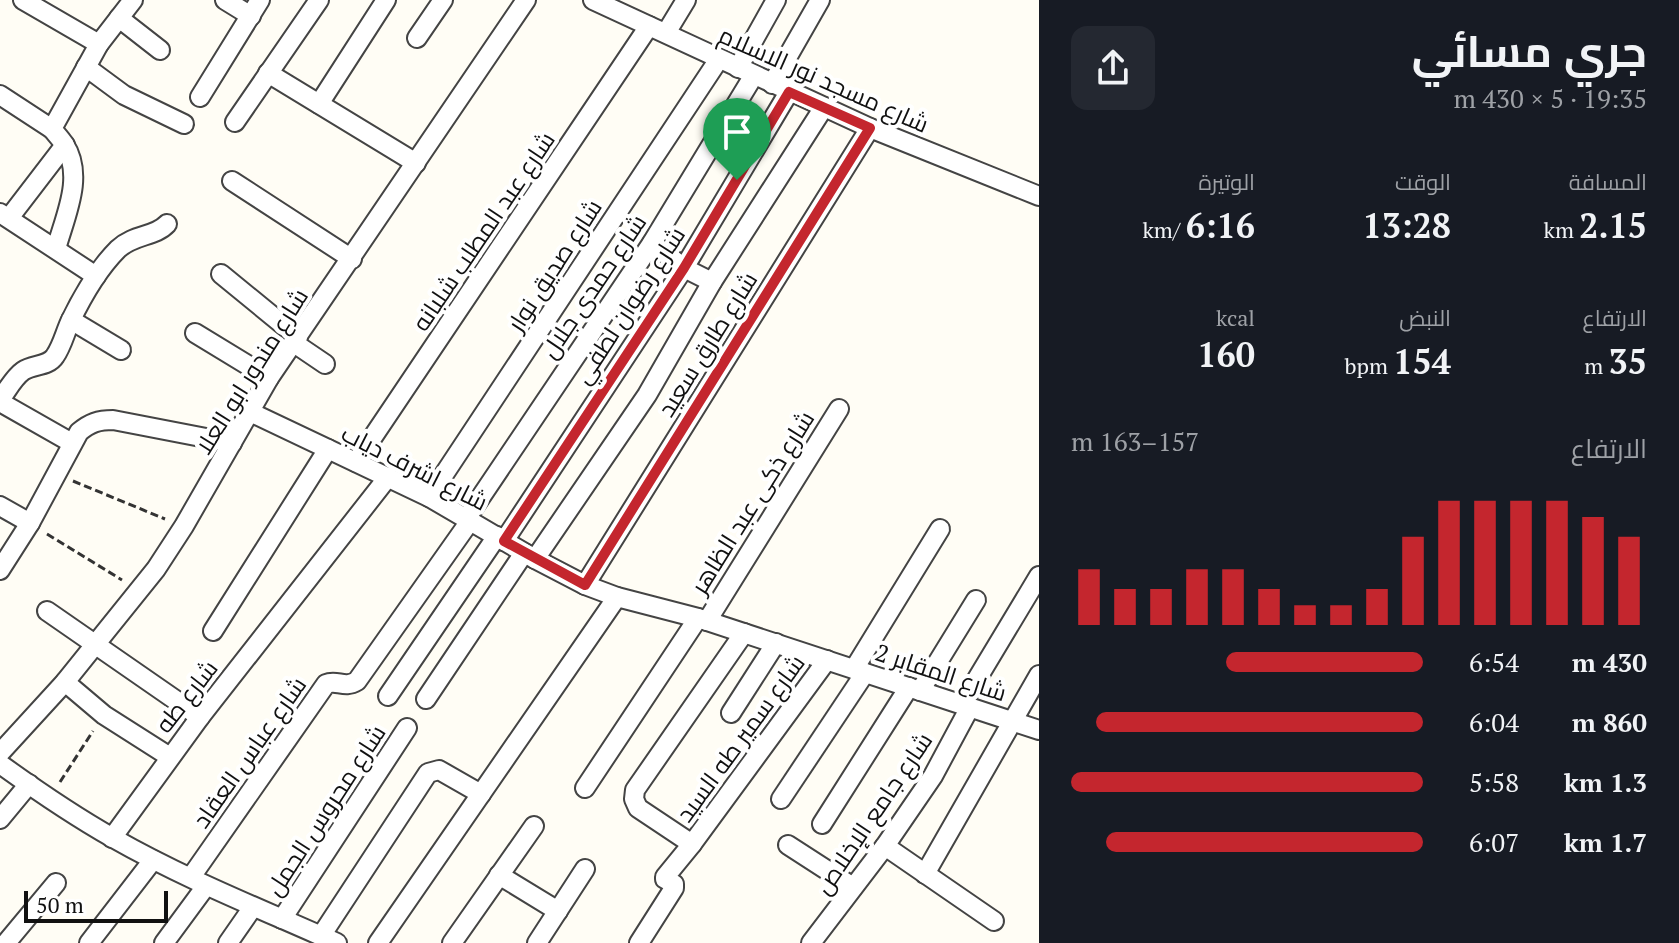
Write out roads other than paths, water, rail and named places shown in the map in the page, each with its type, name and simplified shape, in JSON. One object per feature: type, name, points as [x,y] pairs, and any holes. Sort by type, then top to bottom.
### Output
[{"type":"street","points":[[23,0],[99,44]]},
{"type":"street","points":[[52,129],[99,44],[133,0]]},
{"type":"street","points":[[200,97],[255,8],[225,0]]},
{"type":"street","points":[[235,122],[319,0]]},
{"type":"street","points":[[319,104],[386,0]]},
{"type":"street","points":[[417,38],[443,0]]},
{"type":"street","name":"شارع مندور ابو العلا","points":[[0,753],[65,682],[139,591],[184,526],[269,378],[526,0]]},
{"type":"street","name":"شارع مسجد نور الاسلام","points":[[593,0],[619,5],[658,30],[781,88],[870,128],[1039,196]]},
{"type":"street","name":"شارع عبد المطلب شلبانه","points":[[356,462],[658,30],[686,0]]},
{"type":"street","name":"شارع حمدى جلال","points":[[468,520],[652,243],[746,72],[776,0]]},
{"type":"street","name":"شارع رضوان لطفي","points":[[388,696],[684,268],[781,88],[820,0]]},
{"type":"street","points":[[119,18],[160,50]]},
{"type":"street","name":"شارع صديق نوار","points":[[429,497],[719,59]]},
{"type":"street","points":[[86,67],[124,95],[184,124]]},
{"type":"street","points":[[268,73],[416,163]]},
{"type":"street","points":[[0,95],[52,129],[65,145],[73,172],[73,189],[56,249]]},
{"type":"street","points":[[426,699],[647,395],[712,282],[824,107]]},
{"type":"street","name":"شارع طارق سعيد","points":[[585,585],[870,128]]},
{"type":"street","points":[[65,145],[5,216],[96,276]]},
{"type":"street","points":[[232,181],[352,259]]},
{"type":"street","points":[[72,443],[0,401],[25,370],[54,358],[96,276],[118,249],[134,238],[156,232],[167,224]]},
{"type":"street","points":[[652,243],[684,268],[712,282]]},
{"type":"street","points":[[221,274],[325,364]]},
{"type":"street","points":[[71,320],[121,350]]},
{"type":"street","points":[[195,333],[269,378]]},
{"type":"street","name":"شارع ذكى عبد الظاهر","points":[[585,788],[702,620],[839,409]]},
{"type":"street","name":"شارع اشرف دياب","points":[[250,412],[429,497],[585,585],[827,660]]},
{"type":"street","points":[[0,570],[30,523],[72,443],[88,424],[113,420],[232,443]]},
{"type":"street","points":[[213,631],[328,449]]},
{"type":"street","name":"شارع طه","points":[[112,838],[200,717],[388,477]]},
{"type":"street","points":[[0,506],[30,523]]},
{"type":"street","name":"شارع عباس العقاد","points":[[164,943],[198,882],[326,684],[344,685],[357,681],[468,520]]},
{"type":"street","points":[[781,799],[940,529]]},
{"type":"street","name":"شارع جامع الإخلاص","points":[[813,942],[885,846],[939,766],[966,706],[1039,576]]},
{"type":"street","points":[[378,943],[617,597]]},
{"type":"street","points":[[822,824],[976,600]]},
{"type":"street","points":[[47,611],[200,717]]},
{"type":"street","points":[[692,844],[638,808],[634,799],[635,790],[744,633]]},
{"type":"street","points":[[731,713],[776,643]]},
{"type":"street","name":"شارع المقابر 2","points":[[827,660],[1039,730]]},
{"type":"street","name":"شارع سمير طه السيد","points":[[639,943],[674,888],[674,884],[665,877],[827,660]]},
{"type":"street","points":[[925,874],[1039,675]]},
{"type":"street","points":[[65,682],[104,715],[170,757]]},
{"type":"street","name":"شارع محروس الجمل","points":[[282,919],[407,728]]},
{"type":"street","points":[[0,764],[112,838],[153,860],[331,941],[428,773],[439,770],[481,794]]},
{"type":"street","points":[[0,819],[29,784]]},
{"type":"street","points":[[452,943],[534,826]]},
{"type":"street","points":[[788,845],[853,887]]},
{"type":"street","points":[[885,846],[994,921]]},
{"type":"street","points":[[89,943],[153,860]]},
{"type":"street","points":[[537,943],[585,869]]},
{"type":"street","points":[[499,875],[558,911]]},
{"type":"street","points":[[6,943],[56,883]]},
{"type":"street","points":[[228,943],[253,907]]}]
